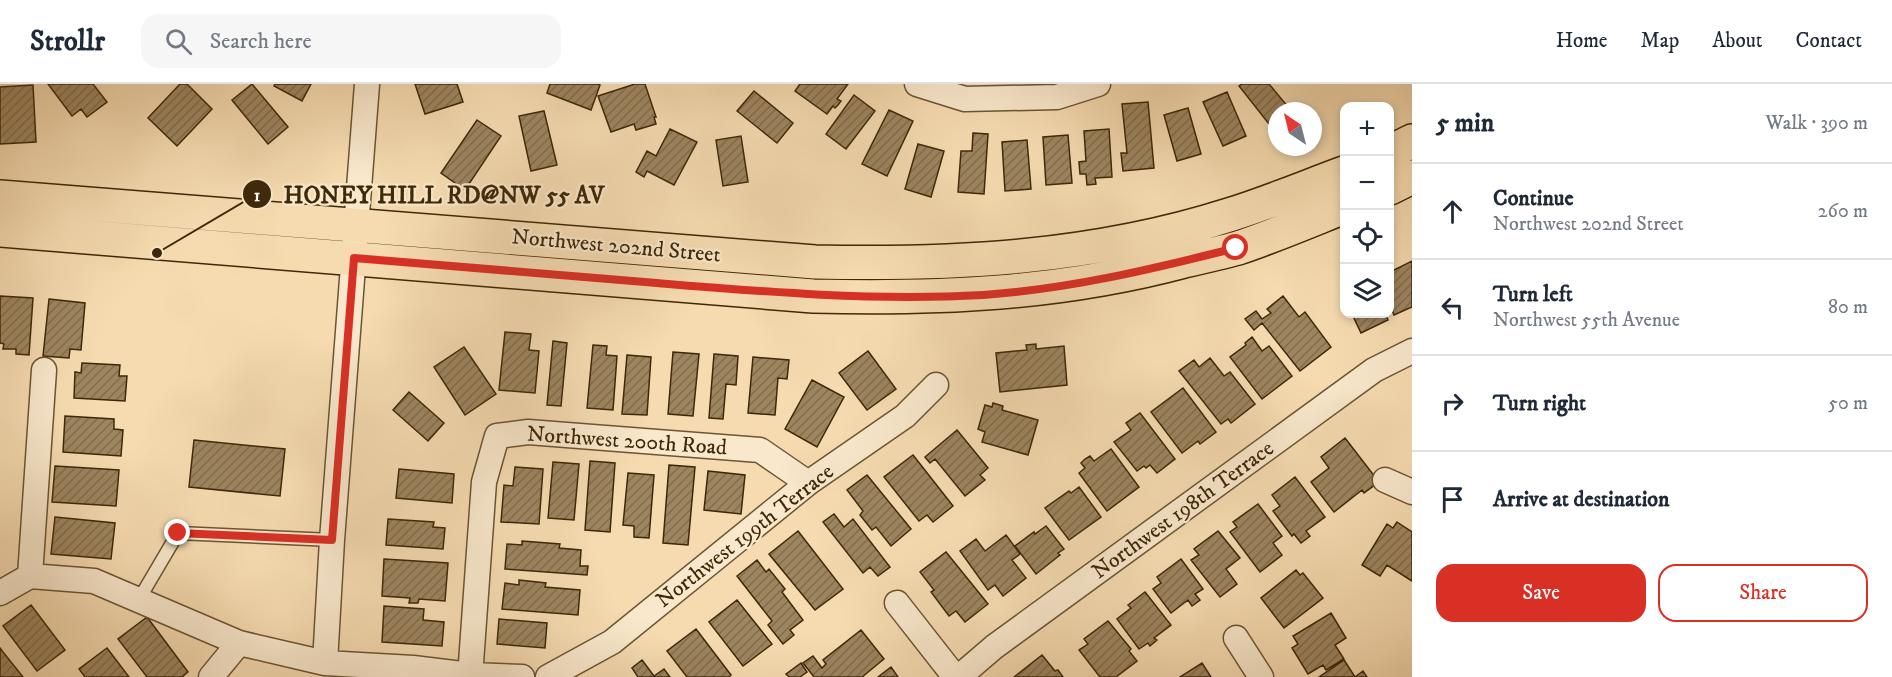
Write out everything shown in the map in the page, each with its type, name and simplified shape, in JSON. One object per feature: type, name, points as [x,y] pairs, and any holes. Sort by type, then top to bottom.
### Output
[{"type":"main road","points":[[1394,150],[1412,141]]},
{"type":"main road","name":"Northwest 202nd Street","points":[[0,196],[815,262],[901,264],[982,261],[1065,252],[1145,237],[1228,215],[1340,174]]},
{"type":"main road","points":[[1394,186],[1412,177]]},
{"type":"main road","name":"Northwest 202nd Street","points":[[0,230],[813,296],[901,298],[985,294],[1070,285],[1152,270],[1236,248],[1340,209]]},
{"type":"street","points":[[326,663],[332,540],[367,84]]},
{"type":"street","points":[[917,84],[965,99],[1057,97],[1098,84]]},
{"type":"street","name":"Northwest 198th Terrace","points":[[957,677],[994,647],[1374,370],[1412,351]]},
{"type":"street","points":[[30,576],[44,370]]},
{"type":"street","name":"Northwest 199th Terrace","points":[[548,677],[612,642],[808,483],[905,416],[936,385]]},
{"type":"street","name":"Northwest 200th Road","points":[[470,676],[484,482],[497,436],[528,432],[760,450],[808,483]]},
{"type":"street","points":[[1385,480],[1412,492]]},
{"type":"street","points":[[0,593],[30,576],[94,581],[239,643],[326,663],[413,668],[470,676],[522,677]]},
{"type":"street","points":[[897,603],[957,677]]},
{"type":"street","points":[[1236,638],[1261,677]]},
{"type":"street","points":[[211,677],[239,643]]},
{"type":"lane","points":[[138,601],[178,533],[332,540]]},
{"type":"building","points":[[48,84],[93,84],[107,102],[87,117],[81,109],[72,116]]},
{"type":"building","points":[[180,84],[187,84],[212,109],[177,146],[148,118]]},
{"type":"building","points":[[252,84],[288,127],[268,144],[232,100]]},
{"type":"building","points":[[275,84],[311,84],[302,101],[274,86]]},
{"type":"building","points":[[415,84],[457,84],[463,102],[425,114]]},
{"type":"building","points":[[550,84],[600,85],[591,110],[547,93]]},
{"type":"building","points":[[635,84],[645,84],[656,117],[654,117],[656,124],[636,130],[634,124],[611,132],[598,96]]},
{"type":"building","points":[[800,84],[848,84],[837,99],[841,101],[827,114],[795,91]]},
{"type":"building","points":[[1269,84],[1284,102],[1268,102],[1268,123],[1239,86]]},
{"type":"building","points":[[33,85],[36,142],[0,144],[0,87]]},
{"type":"building","points":[[754,91],[793,123],[777,143],[737,111]]},
{"type":"building","points":[[1227,92],[1246,136],[1223,146],[1203,102]]},
{"type":"building","points":[[854,95],[875,111],[846,149],[826,134]]},
{"type":"building","points":[[1148,102],[1154,168],[1123,171],[1121,153],[1127,153],[1122,104]]},
{"type":"building","points":[[1188,108],[1201,154],[1177,161],[1164,115]]},
{"type":"building","points":[[889,110],[913,121],[887,176],[862,164]]},
{"type":"building","points":[[544,111],[557,165],[531,171],[519,116]]},
{"type":"building","points":[[477,120],[501,136],[465,190],[441,173]]},
{"type":"building","points":[[670,129],[697,142],[674,185],[647,171],[644,177],[636,172],[647,151],[656,156]]},
{"type":"building","points":[[1109,129],[1112,177],[1095,178],[1096,184],[1087,185],[1086,174],[1080,174],[1079,162],[1086,161],[1084,131]]},
{"type":"building","points":[[973,133],[988,134],[984,194],[958,192],[961,151],[972,151]]},
{"type":"building","points":[[1068,135],[1072,183],[1046,185],[1043,137]]},
{"type":"building","points":[[741,136],[748,182],[723,186],[716,140]]},
{"type":"building","points":[[1027,140],[1031,189],[1005,191],[1002,142]]},
{"type":"building","points":[[918,144],[944,151],[931,197],[905,189]]},
{"type":"building","points":[[1412,261],[1412,307],[1394,315],[1394,270]]},
{"type":"building","points":[[0,296],[33,298],[29,355],[16,354],[16,349],[3,349],[4,344],[0,343]]},
{"type":"building","points":[[1283,296],[1299,317],[1305,312],[1331,347],[1300,371],[1262,323],[1254,330],[1245,319],[1256,311],[1262,319],[1271,313],[1267,309]]},
{"type":"building","points":[[49,299],[85,303],[81,350],[70,349],[69,358],[43,356]]},
{"type":"building","points":[[1354,318],[1387,318],[1388,320],[1361,333]]},
{"type":"building","points":[[505,332],[531,334],[529,350],[539,351],[535,393],[499,390]]},
{"type":"building","points":[[1252,337],[1262,351],[1269,346],[1292,376],[1262,399],[1230,357],[1246,345],[1245,343]]},
{"type":"building","points":[[553,341],[567,343],[561,406],[547,405]]},
{"type":"building","points":[[1036,344],[1036,349],[1064,346],[1067,385],[1000,392],[996,353],[1027,350],[1026,345]]},
{"type":"building","points":[[593,345],[607,346],[606,355],[617,356],[613,410],[587,408]]},
{"type":"building","points":[[464,347],[496,394],[465,415],[434,367]]},
{"type":"building","points":[[868,351],[896,389],[867,410],[839,373]]},
{"type":"building","points":[[673,352],[699,354],[693,416],[668,414]]},
{"type":"building","points":[[714,354],[738,356],[736,385],[726,384],[723,419],[709,418]]},
{"type":"building","points":[[627,355],[651,357],[647,415],[622,414]]},
{"type":"building","points":[[753,357],[789,360],[787,379],[778,378],[775,415],[748,413]]},
{"type":"building","points":[[1210,358],[1224,376],[1230,372],[1255,404],[1231,423],[1228,419],[1221,424],[1179,371],[1194,360],[1199,367]]},
{"type":"building","points":[[82,363],[120,365],[119,376],[127,376],[125,401],[74,398],[75,372],[81,373]]},
{"type":"building","points":[[812,380],[844,397],[817,447],[785,429]]},
{"type":"building","points":[[1183,388],[1216,432],[1200,444],[1198,441],[1182,453],[1151,412]]},
{"type":"building","points":[[409,392],[444,423],[428,441],[393,410]]},
{"type":"building","points":[[993,403],[1003,406],[1002,410],[1038,420],[1028,455],[982,442],[985,432],[978,429],[985,405],[992,407]]},
{"type":"building","points":[[1140,413],[1175,459],[1157,473],[1150,465],[1137,471],[1114,442],[1131,430],[1126,423]]},
{"type":"building","points":[[65,416],[114,419],[114,429],[123,430],[121,456],[63,452]]},
{"type":"building","points":[[957,430],[988,468],[980,475],[985,480],[965,496],[935,459],[930,463],[925,457]]},
{"type":"building","points":[[1345,438],[1379,482],[1364,493],[1362,490],[1334,512],[1311,482],[1329,468],[1321,457]]},
{"type":"building","points":[[194,440],[285,449],[280,496],[189,487]]},
{"type":"building","points":[[1111,449],[1139,487],[1107,511],[1079,473],[1085,468],[1081,463],[1085,459],[1090,456],[1094,461]]},
{"type":"building","points":[[913,455],[953,506],[933,522],[927,515],[919,521],[884,477]]},
{"type":"building","points":[[590,461],[615,463],[610,532],[585,530]]},
{"type":"building","points":[[553,462],[579,464],[574,520],[548,518]]},
{"type":"building","points":[[669,465],[695,467],[688,545],[663,543]]},
{"type":"building","points":[[55,466],[119,470],[116,506],[52,502]]},
{"type":"building","points":[[515,467],[543,469],[539,524],[501,522],[504,485],[513,486]]},
{"type":"building","points":[[399,469],[454,474],[452,503],[396,498]]},
{"type":"building","points":[[708,471],[745,475],[741,514],[704,510]]},
{"type":"building","points":[[628,473],[654,475],[649,538],[634,537],[634,526],[623,525]]},
{"type":"building","points":[[867,475],[911,529],[891,546],[876,527],[872,530],[860,515],[863,511],[847,490]]},
{"type":"building","points":[[1295,477],[1325,517],[1306,531],[1310,536],[1301,543],[1294,534],[1292,536],[1273,511],[1280,506],[1272,495]]},
{"type":"building","points":[[1079,487],[1101,517],[1069,540],[1045,508],[1069,491],[1071,493]]},
{"type":"building","points":[[1258,504],[1282,536],[1273,543],[1282,555],[1260,572],[1230,532],[1237,527],[1233,522]]},
{"type":"building","points":[[834,514],[844,527],[853,519],[890,567],[878,576],[870,567],[863,573],[823,522]]},
{"type":"building","points":[[55,517],[115,523],[111,559],[51,554]]},
{"type":"building","points":[[388,519],[434,522],[433,527],[445,528],[443,549],[386,545]]},
{"type":"building","points":[[1397,522],[1412,532],[1412,581],[1387,565],[1380,576],[1362,565],[1387,524],[1393,528]]},
{"type":"building","points":[[1046,526],[1064,549],[1058,553],[1060,555],[1036,574],[1015,546]]},
{"type":"building","points":[[798,531],[843,589],[815,610],[769,554]]},
{"type":"building","points":[[1218,531],[1240,558],[1226,569],[1237,584],[1220,597],[1191,560],[1199,555],[1194,549]]},
{"type":"building","points":[[1006,535],[1020,554],[1012,560],[1026,578],[1003,596],[995,585],[988,590],[960,551],[976,539],[985,551]]},
{"type":"building","points":[[522,541],[560,544],[559,548],[581,550],[580,566],[588,566],[587,575],[505,569],[507,544],[522,545]]},
{"type":"building","points":[[946,552],[988,604],[965,622],[956,611],[949,616],[931,592],[934,590],[920,572]]},
{"type":"building","points":[[384,559],[448,563],[445,601],[419,599],[418,603],[409,603],[410,598],[382,596]]},
{"type":"building","points":[[1181,559],[1203,589],[1195,594],[1200,600],[1192,606],[1188,600],[1171,613],[1153,589],[1161,583],[1157,577]]},
{"type":"building","points":[[757,560],[766,572],[769,569],[785,589],[782,592],[803,620],[790,630],[794,635],[783,644],[768,625],[772,621],[737,576]]},
{"type":"building","points":[[1296,570],[1300,575],[1303,573],[1323,598],[1284,628],[1261,598]]},
{"type":"building","points":[[519,580],[546,583],[545,587],[580,590],[578,615],[502,609],[505,583],[519,585]]},
{"type":"building","points":[[1145,592],[1171,625],[1154,638],[1157,640],[1150,646],[1148,643],[1139,649],[1117,619],[1131,608],[1128,605]]},
{"type":"building","points":[[737,600],[772,644],[743,666],[709,622]]},
{"type":"building","points":[[31,605],[65,650],[37,671],[3,626]]},
{"type":"building","points":[[384,606],[424,609],[423,620],[444,622],[442,646],[382,642]]},
{"type":"building","points":[[1331,613],[1346,638],[1335,645],[1344,659],[1326,670],[1323,665],[1308,674],[1292,648],[1298,644],[1293,636]]},
{"type":"building","points":[[147,617],[188,672],[182,677],[147,677],[118,639]]},
{"type":"building","points":[[499,619],[547,623],[545,648],[497,644]]},
{"type":"building","points":[[1108,621],[1131,649],[1129,651],[1137,661],[1116,677],[1100,677],[1079,650],[1088,644],[1084,639]]},
{"type":"building","points":[[696,629],[731,675],[729,677],[687,677],[667,651]]},
{"type":"building","points":[[861,630],[884,659],[862,677],[814,677],[803,663],[813,656],[822,668],[826,664],[823,660]]},
{"type":"building","points":[[0,648],[3,652],[23,677],[0,677]]},
{"type":"building","points":[[107,648],[129,677],[85,677],[79,669]]},
{"type":"building","points":[[1042,655],[1063,677],[1014,677]]},
{"type":"building","points":[[642,660],[654,676],[664,669],[670,677],[638,677],[632,668]]},
{"type":"building","points":[[1344,660],[1355,677],[1319,677]]},
{"type":"building","points":[[801,663],[807,672],[800,677],[789,677],[786,674]]},
{"type":"building","points":[[1202,663],[1211,677],[1180,677]]},
{"type":"building","points":[[891,667],[898,677],[878,677]]},
{"type":"building","points":[[1363,671],[1367,677],[1355,677]]},
{"type":"place","name":"HONEY HILL RD@NW 55 AV","points":[[157,253]]},
{"type":"route","points":[[178,533],[332,540],[354,258],[813,296],[901,298],[985,294],[1070,285],[1152,270],[1236,248]]}]
